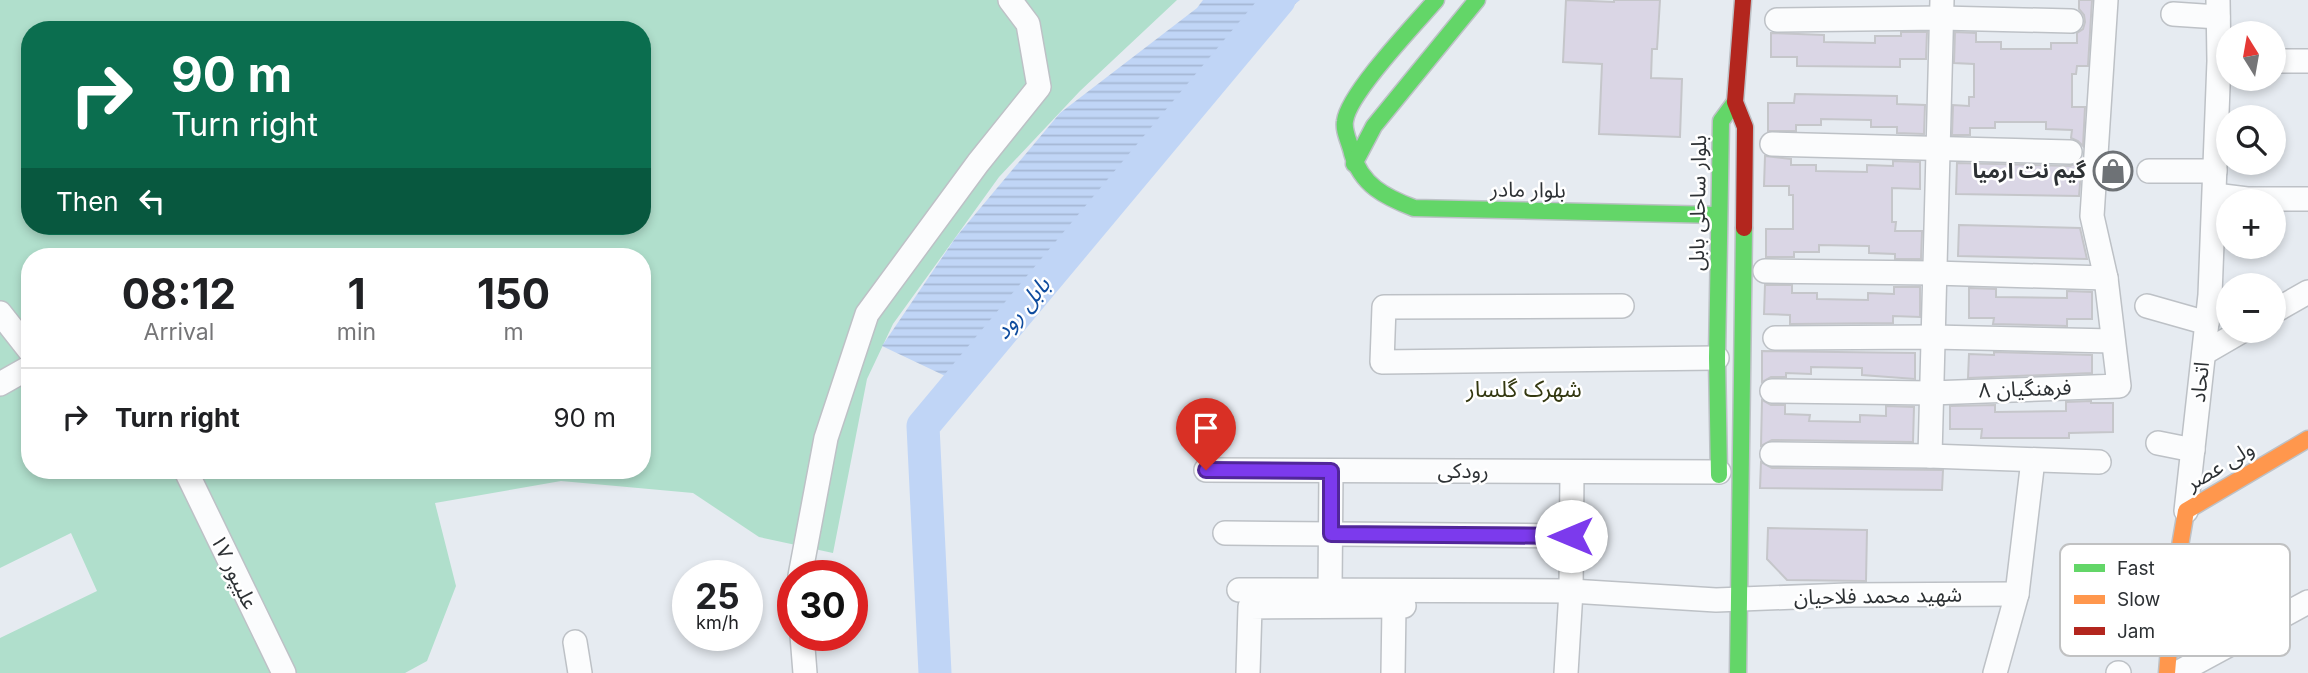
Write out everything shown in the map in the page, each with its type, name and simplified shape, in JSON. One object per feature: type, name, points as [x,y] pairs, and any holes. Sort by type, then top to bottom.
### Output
[{"type":"main road","name":"بلوار مادر","points":[[1436,0],[1356,97],[1344,120],[1354,164],[1362,179],[1380,195],[1414,208],[1718,215]]},
{"type":"main road","points":[[1354,164],[1374,126],[1477,0]]},
{"type":"main road","points":[[1738,673],[1745,127],[1735,102],[1743,0]]},
{"type":"main road","name":"بلوار ساحلی بابل","points":[[1719,479],[1717,358],[1721,121],[1735,102]]},
{"type":"main road","name":"ولی عصر","points":[[2180,544],[2186,511],[2308,439]]},
{"type":"street","points":[[803,560],[826,438],[867,314],[978,163],[1039,87],[1028,24],[1010,0]]},
{"type":"street","points":[[1775,338],[1933,337],[2113,341],[2106,278],[2092,216],[2106,0]]},
{"type":"street","points":[[2173,13],[2218,8]]},
{"type":"street","points":[[1777,20],[1942,9],[2071,21]]},
{"type":"street","points":[[1930,456],[1942,9]]},
{"type":"street","points":[[2286,61],[2308,61]]},
{"type":"street","name":"اتحاد","points":[[2186,511],[2207,323],[2221,91]]},
{"type":"street","points":[[1772,144],[2070,152]]},
{"type":"street","points":[[2149,171],[2215,171]]},
{"type":"street","points":[[2215,195],[2247,200],[2306,200]]},
{"type":"street","points":[[1765,271],[1934,272],[2106,278]]},
{"type":"street","points":[[1622,306],[1384,307],[1382,362],[1717,358]]},
{"type":"street","points":[[2147,306],[2207,323]]},
{"type":"street","points":[[0,313],[21,340]]},
{"type":"street","name":"فرهنگیان ۸","points":[[1772,391],[1931,393],[2119,386],[2113,341]]},
{"type":"street","points":[[2204,354],[2222,343]]},
{"type":"street","points":[[0,383],[21,372]]},
{"type":"street","points":[[2158,443],[2193,450]]},
{"type":"street","points":[[1772,454],[2099,462]]},
{"type":"street","points":[[1995,673],[2017,594],[2033,460]]},
{"type":"street","name":"رودکی","points":[[1206,470],[1572,472],[1719,479]]},
{"type":"street","points":[[1330,590],[1331,471]]},
{"type":"street","points":[[1566,673],[1571,592],[1572,472]]},
{"type":"street","name":"علیپور ۱۷","points":[[190,479],[284,673]]},
{"type":"street","points":[[1226,533],[1571,536]]},
{"type":"street","name":"شهید محمد فلاحیان","points":[[1238,590],[1571,592],[1716,600],[1847,595],[2017,594]]},
{"type":"street","points":[[1248,673],[1250,607],[1550,605],[1571,592]]},
{"type":"street","points":[[2290,612],[2308,602]]},
{"type":"street","points":[[1393,673],[1394,606]]},
{"type":"street","points":[[575,642],[580,673]]},
{"type":"street","points":[[803,651],[805,673]]},
{"type":"street","points":[[2177,673],[2208,656]]},
{"type":"green space","points":[[0,0],[1177,0],[1080,91],[999,177],[893,324],[867,379],[833,553],[759,537],[693,493],[561,481],[435,503],[456,586],[427,661],[405,673],[0,673],[0,638],[97,591],[71,533],[0,568]]},
{"type":"water","points":[[1203,0],[1300,0],[1232,55],[960,383],[882,346],[956,237],[1060,113],[1197,8]]},
{"type":"building","points":[[1566,0],[1660,0],[1657,49],[1652,49],[1651,78],[1682,79],[1680,137],[1599,134],[1602,64],[1563,62]]},
{"type":"building","points":[[2079,0],[2092,0],[2088,66],[2077,66],[2076,74],[2072,74],[2072,107],[2085,107],[2083,146],[2071,138],[2072,130],[2046,129],[2046,122],[1995,122],[1995,128],[1970,128],[1970,135],[1952,135],[1953,105],[1969,106],[1969,97],[1974,97],[1974,64],[1954,63],[1955,32],[1976,33],[1976,42],[2001,42],[2001,49],[2051,49],[2051,43],[2077,43],[2077,33],[2083,29],[2085,22],[2079,9]]},
{"type":"building","points":[[1901,32],[1927,32],[1926,59],[1900,59],[1900,67],[1797,66],[1797,57],[1771,57],[1771,33],[1824,35],[1824,42],[1875,43],[1875,36],[1901,36]]},
{"type":"building","points":[[1795,94],[1897,96],[1897,104],[1925,105],[1924,134],[1897,133],[1897,127],[1871,127],[1871,120],[1821,119],[1821,125],[1796,125],[1796,131],[1768,131],[1768,103],[1794,103]]},
{"type":"building","points":[[1765,156],[1791,159],[1791,165],[1816,165],[1816,171],[1867,172],[1867,165],[1893,166],[1893,161],[1920,162],[1920,189],[1892,188],[1892,222],[1896,222],[1895,231],[1922,231],[1921,259],[1895,259],[1895,254],[1869,253],[1869,246],[1819,245],[1819,252],[1794,252],[1794,257],[1766,257],[1766,229],[1793,229],[1793,195],[1789,195],[1789,186],[1764,186]]},
{"type":"building","points":[[2082,160],[2079,196],[1956,194],[1957,163],[2070,166]]},
{"type":"building","points":[[1959,225],[2080,228],[2087,259],[1958,256]]},
{"type":"building","points":[[1765,285],[1792,285],[1792,293],[1817,293],[1817,299],[1868,300],[1868,293],[1894,294],[1894,287],[1920,287],[1920,317],[1893,316],[1893,323],[1790,324],[1790,315],[1764,314]]},
{"type":"building","points":[[1969,288],[1996,289],[1996,297],[2067,298],[2067,291],[2092,292],[2092,319],[2067,319],[2067,326],[1993,324],[1994,318],[1969,318]]},
{"type":"building","points":[[1762,351],[1915,353],[1915,379],[1862,375],[1862,368],[1811,367],[1811,374],[1786,373],[1786,377],[1771,377],[1762,382]]},
{"type":"building","points":[[1994,352],[2092,355],[2092,373],[1968,378],[1969,354],[1994,355]]},
{"type":"building","points":[[1762,400],[1771,405],[1785,405],[1785,414],[1810,415],[1809,421],[1860,422],[1860,415],[1886,416],[1886,406],[1914,407],[1913,442],[1772,440],[1761,446]]},
{"type":"building","points":[[2066,402],[2113,403],[2113,432],[2069,433],[2069,438],[1981,438],[1982,429],[1950,429],[1950,406],[1995,405],[1995,412],[2066,411]]},
{"type":"building","points":[[1761,462],[1772,468],[1943,470],[1942,490],[1760,488]]},
{"type":"building","points":[[1768,528],[1867,530],[1866,581],[1787,580],[1767,559]]},
{"type":"waterway","name":"بابل رود","points":[[935,673],[923,426],[1279,0]]},
{"type":"traffic: fast","points":[[1436,0],[1370,77],[1349,109],[1345,121],[1346,133],[1356,164],[1368,182],[1384,194],[1414,208],[1718,215]]},
{"type":"traffic: fast","points":[[1354,164],[1374,126],[1477,0]]},
{"type":"traffic: fast","points":[[1719,475],[1717,358],[1721,121],[1735,102]]},
{"type":"traffic: fast","points":[[1738,673],[1744,228]]},
{"type":"traffic: slow","points":[[2180,544],[2186,511],[2308,439]]},
{"type":"traffic: slow","points":[[2167,673],[2168,656]]},
{"type":"traffic: jam","points":[[1743,0],[1735,102],[1745,127],[1744,228]]},
{"type":"place","name":"گیم نت ارمیا","points":[[2113,171]]},
{"type":"district","name":"شهرک گلسار","points":[[1524,389]]},
{"type":"route","points":[[1206,470],[1331,471],[1331,534],[1571,536]]}]
